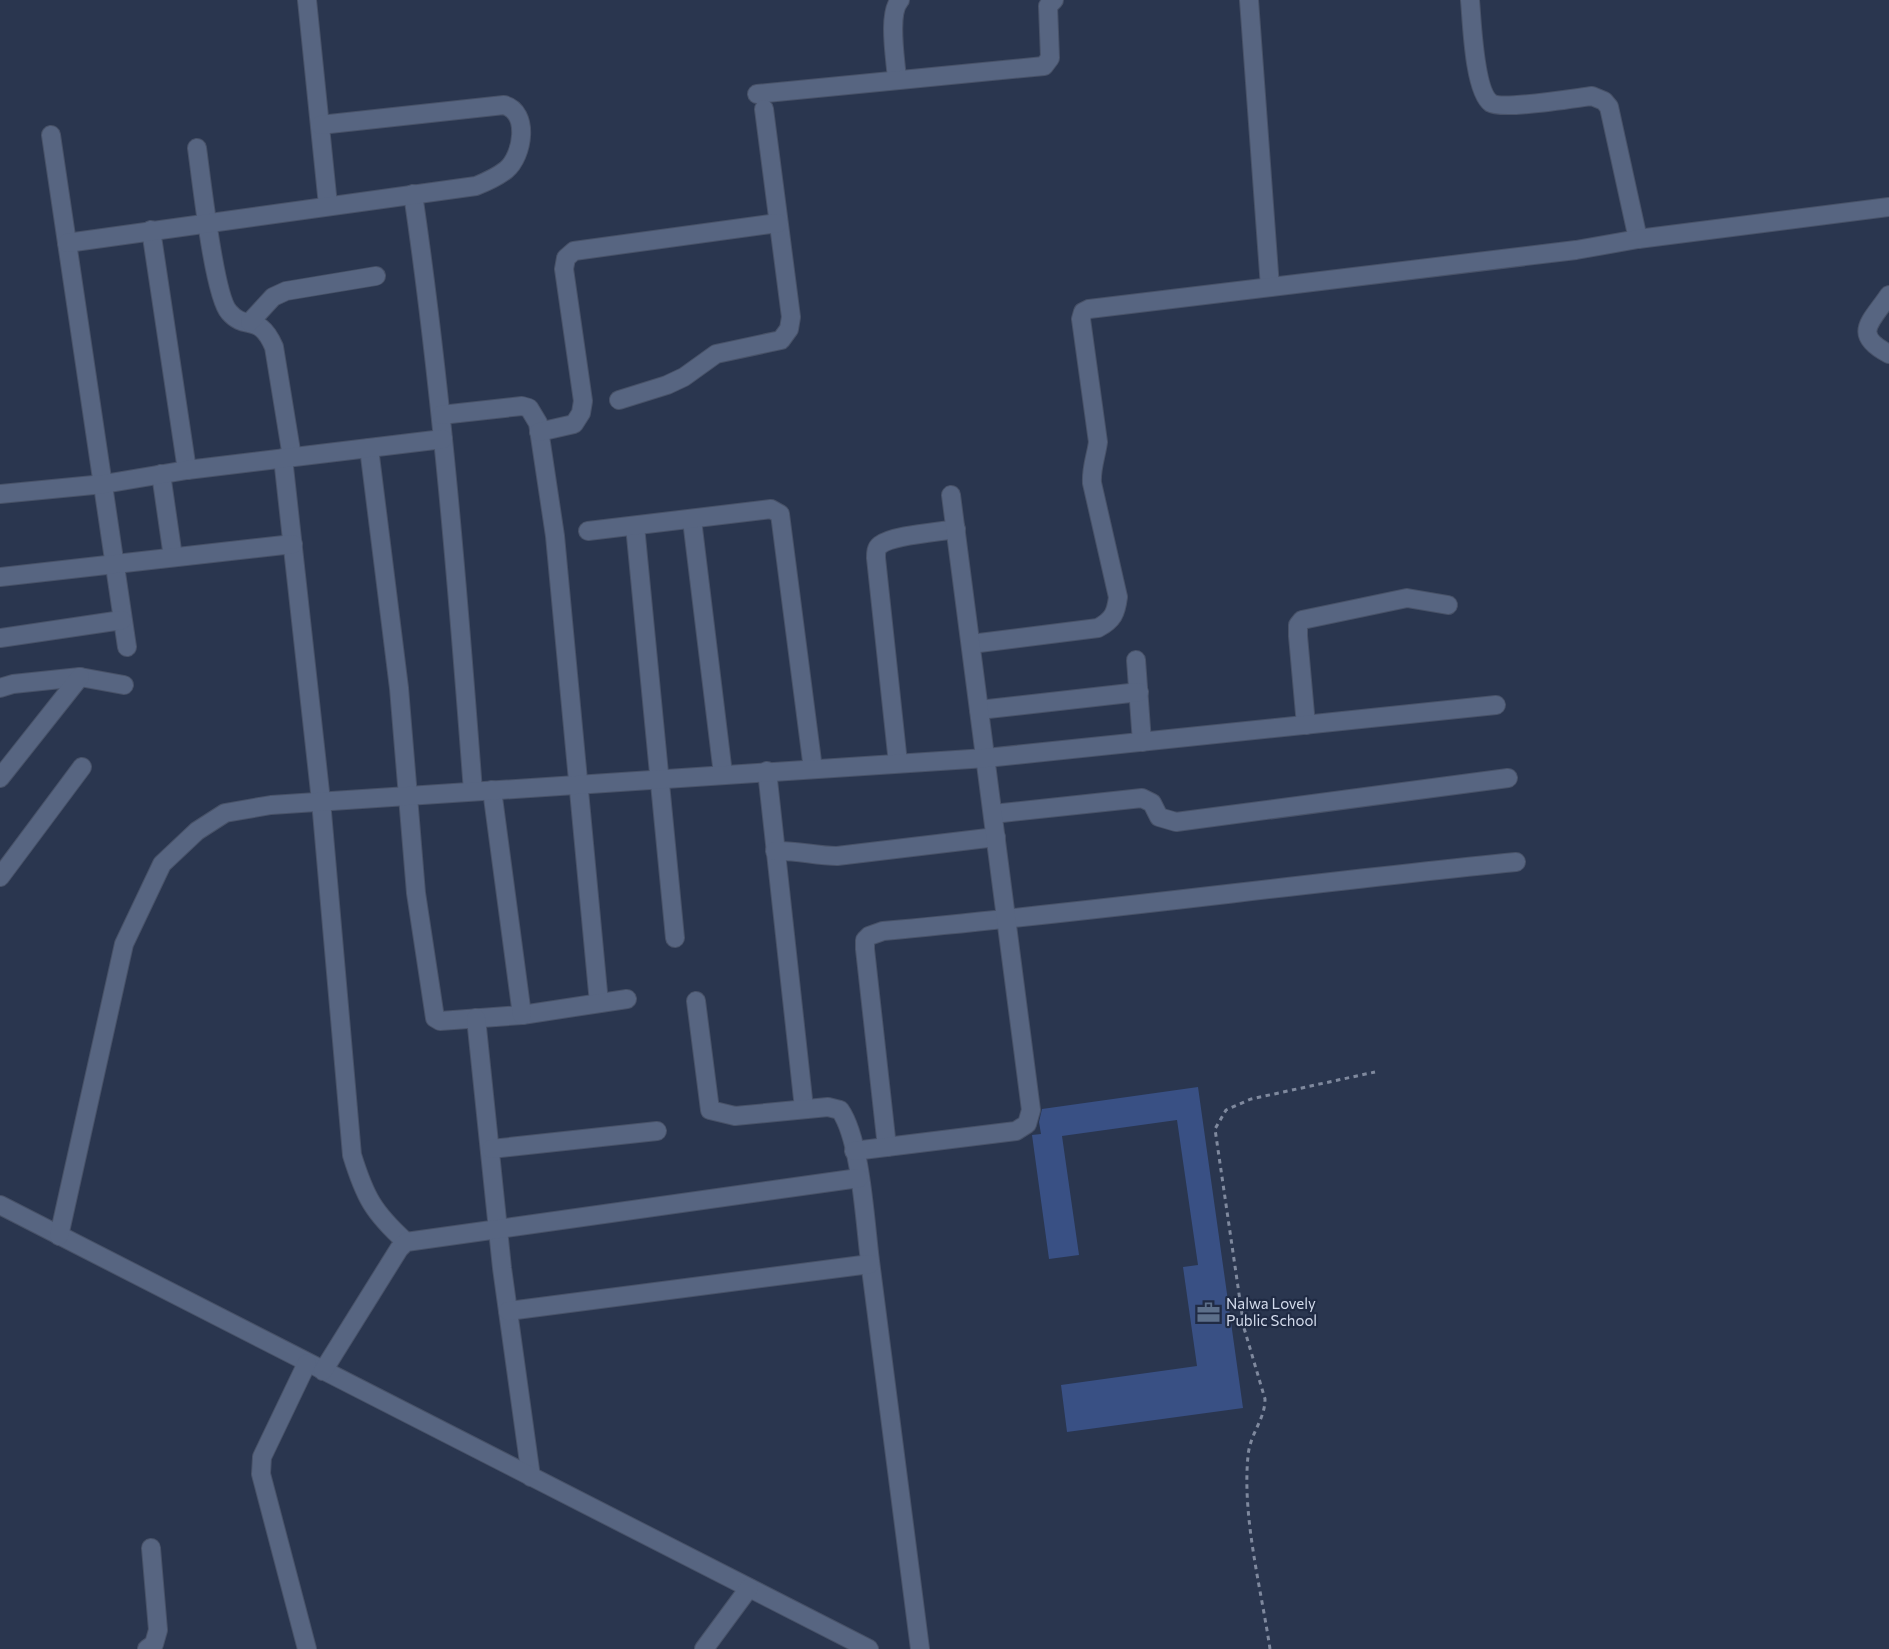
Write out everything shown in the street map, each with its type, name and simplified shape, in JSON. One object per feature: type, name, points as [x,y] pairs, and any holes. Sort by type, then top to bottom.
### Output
[{"type":"street","points":[[307,0],[328,205]]},
{"type":"street","points":[[897,80],[893,21],[895,5],[900,0]]},
{"type":"street","points":[[619,400],[667,386],[716,354],[781,340],[789,329],[791,317],[761,101],[897,80],[1044,66],[1050,58],[1048,6],[1054,0]]},
{"type":"street","points":[[1249,0],[1270,287]]},
{"type":"street","points":[[1470,0],[1478,72],[1484,93],[1490,102],[1498,105],[1514,105],[1592,96],[1604,101],[1609,107],[1638,239]]},
{"type":"street","points":[[67,243],[476,186],[508,169],[520,147],[519,116],[511,106],[504,105],[320,125]]},
{"type":"street","points":[[51,135],[127,647]]},
{"type":"street","points":[[197,148],[207,222],[224,304],[237,318],[267,331],[274,347],[288,458],[293,544],[321,801],[352,1155],[363,1192],[381,1219],[406,1242]]},
{"type":"street","points":[[413,194],[427,289],[441,415],[473,791]]},
{"type":"street","points":[[971,644],[1098,628],[1110,622],[1116,612],[1118,597],[1092,483],[1091,466],[1096,457],[1098,442],[1081,319],[1083,312],[1089,309],[1576,250],[1638,239],[1889,207]]},
{"type":"street","points":[[539,432],[574,424],[581,413],[583,401],[564,269],[566,258],[574,251],[778,224]]},
{"type":"street","points":[[151,230],[187,470]]},
{"type":"street","points":[[250,322],[273,297],[286,291],[376,276]]},
{"type":"street","points":[[1889,295],[1868,326],[1866,334],[1872,345],[1889,354]]},
{"type":"street","points":[[441,415],[522,406],[534,413],[555,536],[600,1003]]},
{"type":"street","points":[[0,494],[104,484],[187,470],[443,439]]},
{"type":"street","points":[[369,448],[399,688],[416,893],[433,1012],[440,1021],[522,1014],[627,999]]},
{"type":"street","points":[[161,474],[173,557]]},
{"type":"street","points":[[854,1151],[1016,1131],[1027,1124],[1031,1110],[951,495]]},
{"type":"street","points":[[588,531],[771,509],[780,514],[813,769]]},
{"type":"street","points":[[692,520],[723,774]]},
{"type":"street","points":[[635,526],[675,938]]},
{"type":"street","points":[[898,763],[877,549],[881,543],[956,529]]},
{"type":"street","points":[[0,577],[293,544]]},
{"type":"street","points":[[1306,725],[1298,636],[1298,625],[1302,620],[1407,598],[1449,605]]},
{"type":"street","points":[[0,638],[122,620]]},
{"type":"street","points":[[1136,660],[1142,742]]},
{"type":"street","points":[[2,772],[80,677]]},
{"type":"street","points":[[0,688],[13,684],[80,677],[124,685]]},
{"type":"street","points":[[980,710],[1139,692]]},
{"type":"street","points":[[59,1236],[124,944],[162,864],[196,831],[225,813],[271,805],[321,801],[986,758],[1496,705]]},
{"type":"street","points":[[0,877],[82,767]]},
{"type":"street","points":[[766,771],[804,1108]]},
{"type":"street","points":[[993,814],[1143,798],[1152,803],[1159,816],[1176,822],[1508,778]]},
{"type":"street","points":[[492,790],[522,1014]]},
{"type":"street","points":[[775,851],[798,850],[818,856],[837,856],[996,837]]},
{"type":"street","points":[[887,1147],[865,940],[869,936],[883,931],[1007,920],[1301,883],[1516,862]]},
{"type":"street","points":[[696,1001],[710,1110],[735,1116],[828,1107],[840,1110],[846,1121],[859,1178],[894,1434],[920,1649]]},
{"type":"street","points":[[476,1018],[498,1228],[531,1477]]},
{"type":"street","points":[[491,1149],[657,1131]]},
{"type":"street","points":[[307,1649],[261,1474],[262,1457],[315,1367],[406,1242],[859,1178]]},
{"type":"street","points":[[0,1205],[869,1649]]},
{"type":"street","points":[[508,1311],[870,1264]]},
{"type":"street","points":[[147,1649],[154,1644],[158,1630],[151,1548]]},
{"type":"street","points":[[704,1649],[748,1588]]},
{"type":"path","points":[[1270,1649],[1250,1521],[1247,1456],[1252,1433],[1265,1409],[1265,1399],[1244,1328],[1215,1129],[1226,1110],[1251,1099],[1375,1072]]},
{"type":"building","points":[[1198,1087],[1243,1408],[1067,1432],[1061,1385],[1197,1366],[1183,1267],[1198,1265],[1177,1120],[1062,1136],[1079,1255],[1049,1259],[1032,1135],[1041,1134],[1039,1122],[1042,1109]]},
{"type":"place","name":"Nalwa Lovely Public School","points":[[1208,1313]]}]
